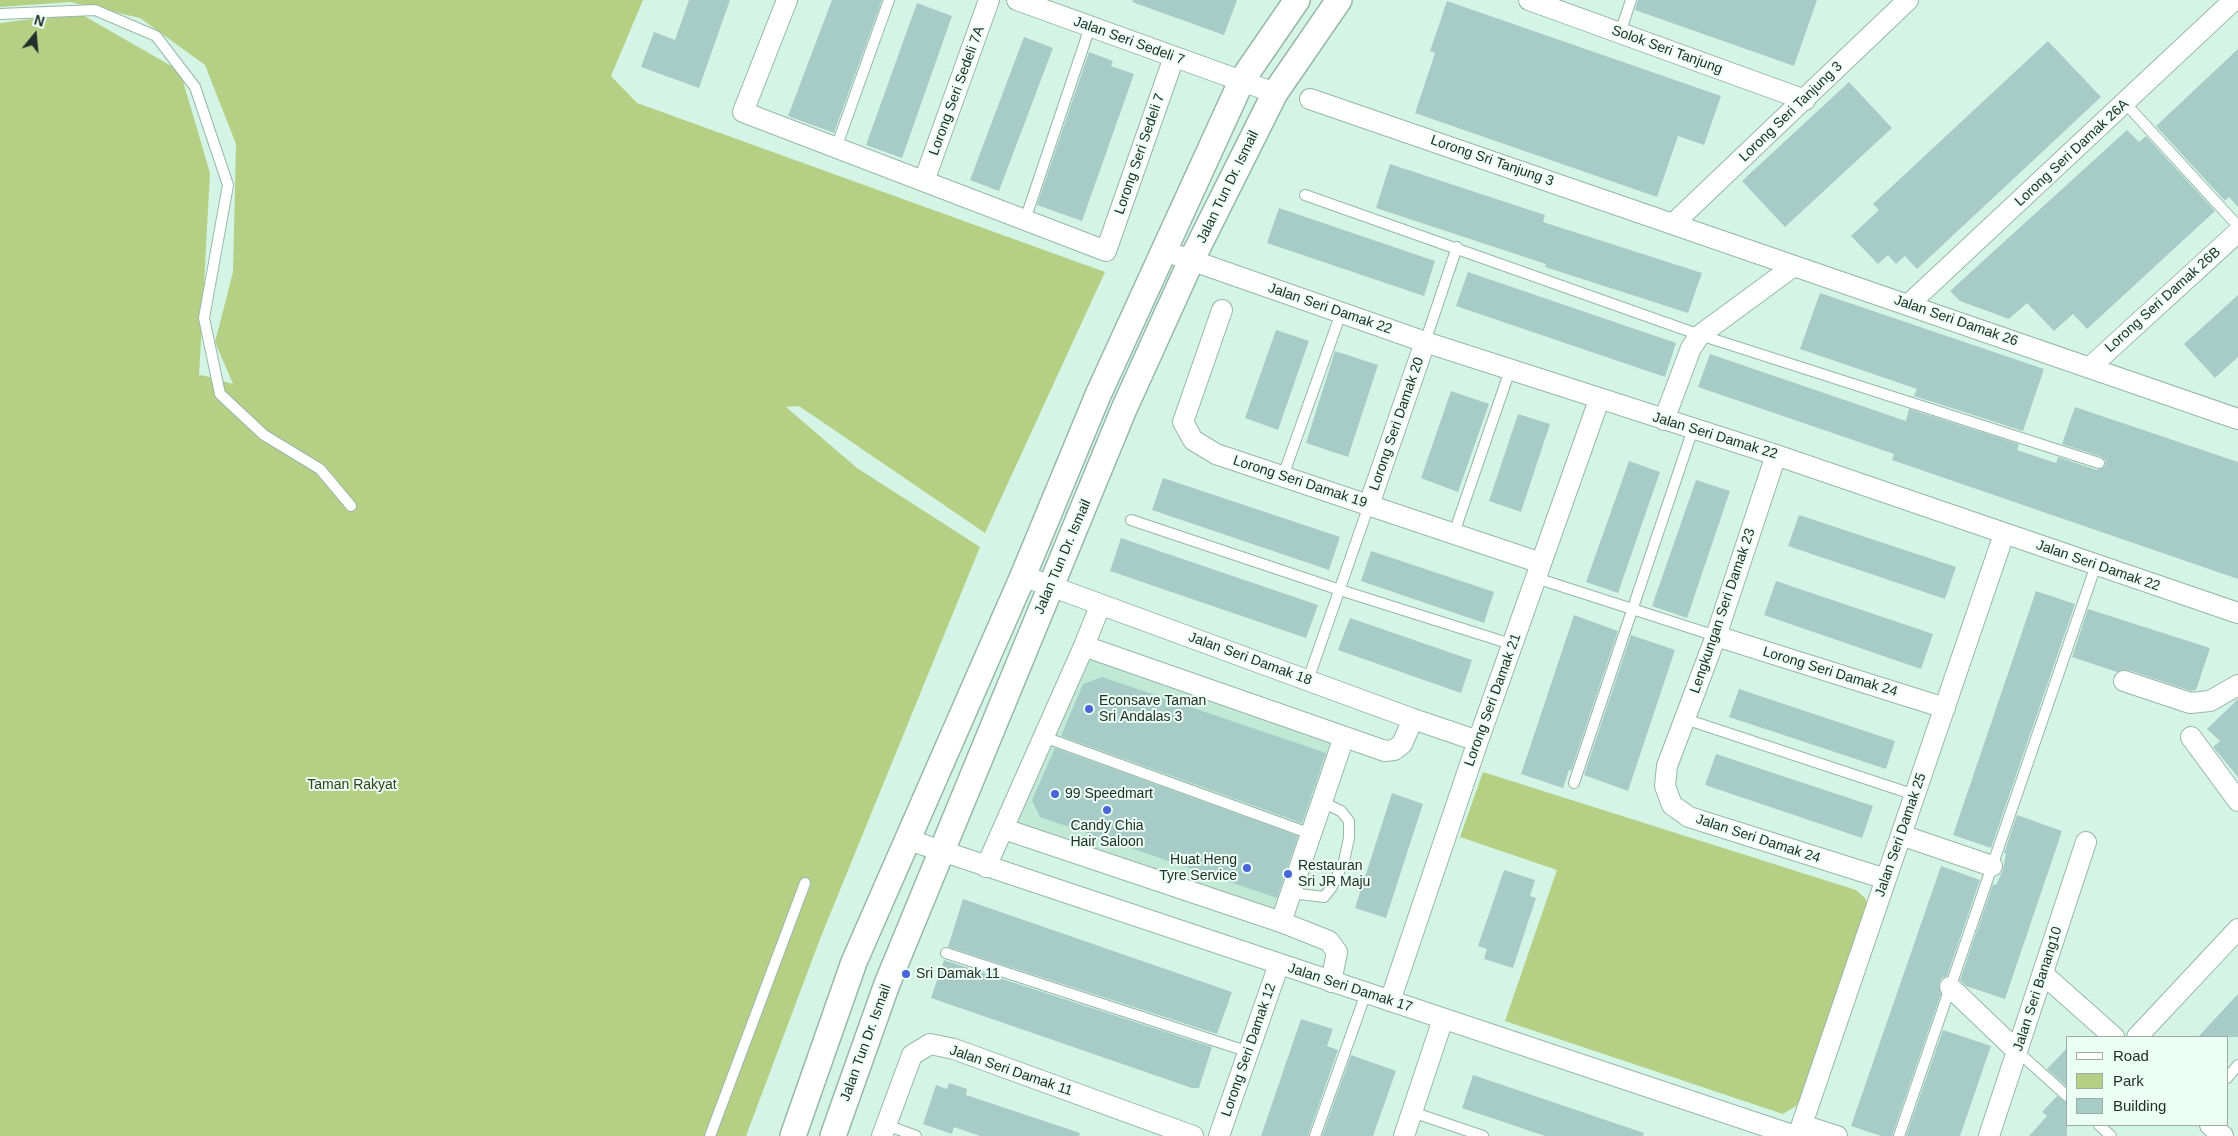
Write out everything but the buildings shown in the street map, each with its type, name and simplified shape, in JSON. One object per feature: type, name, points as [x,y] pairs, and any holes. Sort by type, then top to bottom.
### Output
[{"type":"street","points":[[787,0],[743,112],[1025,220]]},
{"type":"street","name":"Lorong Seri Sedeli 7A","points":[[924,181],[990,0]]},
{"type":"street","name":"Jalan Seri Sedeli 7","points":[[1017,0],[1275,93]]},
{"type":"street","name":"Jalan Tun Dr. Ismail","points":[[833,1136],[887,984],[1124,409],[1191,261],[1275,93],[1339,0]]},
{"type":"street","name":"Solok Seri Tanjung","points":[[1529,0],[1804,100]]},
{"type":"street","name":"Lorong Seri Tanjung 3","points":[[1674,223],[1908,0]]},
{"type":"street","name":"Lorong Seri Damak 26A","points":[[1908,305],[2234,0]]},
{"type":"street","points":[[793,1136],[854,962],[906,839],[1023,576],[1098,395],[1162,250],[1242,80],[1292,1]]},
{"type":"street","name":"Lorong Seri Sedeli 7","points":[[1025,220],[1106,252],[1174,57]]},
{"type":"street","name":"Lorong Sri Tanjung 3","points":[[1310,99],[1674,223]]},
{"type":"street","name":"Jalan Seri Damak 26","points":[[1674,223],[2238,418]]},
{"type":"street","name":"Lorong Seri Damak 26B","points":[[2089,368],[2238,232]]},
{"type":"street","name":"Jalan Seri Damak 22","points":[[1162,250],[1425,342],[1599,400],[1776,455],[2238,614]]},
{"type":"street","points":[[1664,420],[1691,348],[1700,335],[1794,266]]},
{"type":"street","name":"Lorong Seri Damak 19","points":[[1222,310],[1183,422],[1193,440],[1216,454],[1454,533],[1539,570]]},
{"type":"street","name":"Lorong Seri Damak 20","points":[[1369,505],[1425,342]]},
{"type":"street","name":"Lorong Seri Damak 21","points":[[1390,1001],[1478,741],[1514,645],[1599,400]]},
{"type":"street","name":"Lengkungan Seri Damak 23","points":[[1667,766],[1716,636],[1776,455]]},
{"type":"street","name":"Jalan Seri Damak 25","points":[[1798,1132],[2004,534]]},
{"type":"street","name":"Jalan Seri Damak 18","points":[[1023,576],[1413,720],[1478,741]]},
{"type":"street","points":[[986,867],[1100,606]]},
{"type":"street","name":"Lorong Seri Damak 24","points":[[1716,636],[1944,708]]},
{"type":"street","points":[[1084,646],[1385,751],[1394,750],[1402,744],[1413,720]]},
{"type":"street","points":[[2124,680],[2190,703],[2210,701],[2238,685]]},
{"type":"street","points":[[2191,737],[2238,801]]},
{"type":"street","points":[[1281,922],[1344,738]]},
{"type":"street","name":"Jalan Seri Damak 24","points":[[1667,766],[1665,786],[1672,805],[1689,817],[1886,879]]},
{"type":"street","points":[[1004,829],[1281,922],[1329,940],[1337,952],[1331,982]]},
{"type":"street","points":[[1901,836],[1992,866]]},
{"type":"street","name":"Jalan Seri Damak 17","points":[[906,839],[940,852],[1443,1019],[1798,1132],[1837,1136]]},
{"type":"street","name":"Jalan Seri Banang10","points":[[1989,1136],[2086,842]]},
{"type":"street","points":[[2138,1036],[2238,929]]},
{"type":"street","name":"Lorong Seri Damak 12","points":[[1220,1136],[1279,964]]},
{"type":"street","points":[[2042,974],[2113,1036]]},
{"type":"street","points":[[1950,987],[2017,1051]]},
{"type":"street","points":[[1404,1136],[1443,1019]]},
{"type":"street","name":"Jalan Seri Damak 11","points":[[884,1131],[912,1055],[930,1044],[954,1049],[1192,1136]]},
{"type":"street","points":[[2211,1126],[2223,1136]]},
{"type":"lane","points":[[836,148],[890,0]]},
{"type":"lane","points":[[1620,33],[1631,0]]},
{"type":"lane","points":[[0,14],[95,10],[156,36],[195,87],[228,186],[204,318],[220,394],[264,435],[320,469],[351,506]]},
{"type":"lane","points":[[1025,220],[1090,27]]},
{"type":"lane","points":[[2125,104],[2238,226]]},
{"type":"lane","points":[[1305,195],[1700,335],[2099,463]]},
{"type":"lane","points":[[1425,342],[1457,248]]},
{"type":"lane","points":[[1283,476],[1341,313]]},
{"type":"lane","points":[[1454,533],[1510,370]]},
{"type":"lane","points":[[1574,783],[1693,429]]},
{"type":"lane","points":[[1308,680],[1369,505]]},
{"type":"lane","points":[[1131,520],[1340,590],[1514,645]]},
{"type":"lane","points":[[1899,1136],[2096,565]]},
{"type":"lane","points":[[1539,570],[1633,609],[1716,636]]},
{"type":"lane","points":[[1685,719],[1914,796]]},
{"type":"lane","points":[[1044,737],[1311,834]]},
{"type":"lane","points":[[1291,893],[1324,897],[1332,887],[1344,861],[1350,838],[1349,821],[1341,811],[1322,802]]},
{"type":"lane","points":[[710,1136],[805,883]]},
{"type":"lane","points":[[946,952],[1249,1052]]},
{"type":"lane","points":[[1315,1136],[1366,993]]},
{"type":"lane","points":[[2017,1051],[2066,1095]]},
{"type":"lane","points":[[2228,1077],[2238,1065]]},
{"type":"lane","points":[[1412,1112],[1483,1136]]},
{"type":"lane","points":[[2100,1126],[2111,1136]]},
{"type":"lane","points":[[884,1131],[916,1136]]},
{"type":"shaded area","points":[[1089,657],[1333,741],[1278,914],[1013,825]]},
{"type":"green space","name":"Taman Rakyat","points":[[0,0],[643,0],[611,76],[637,103],[1105,272],[985,533],[799,406],[786,407],[857,468],[980,547],[820,939],[746,1136],[0,1136],[0,23],[79,13],[180,71],[210,173],[199,376],[202,375],[233,384],[215,342],[233,272],[236,144],[205,65],[140,18],[70,2],[0,7]]},
{"type":"green space","points":[[1483,772],[1856,890],[1866,899],[1868,915],[1809,1086],[1796,1106],[1783,1114],[1505,1021],[1557,870],[1460,837]]},
{"type":"place","name":"Econsave Taman Sri Andalas 3","points":[[1089,709]]},
{"type":"place","name":"99 Speedmart","points":[[1055,794]]},
{"type":"place","name":"Candy Chia Hair Saloon","points":[[1107,810]]},
{"type":"place","name":"Huat Heng Tyre Service","points":[[1247,868]]},
{"type":"place","name":"Restauran Sri JR Maju","points":[[1288,874]]},
{"type":"place","name":"Sri Damak 11","points":[[906,974]]}]
